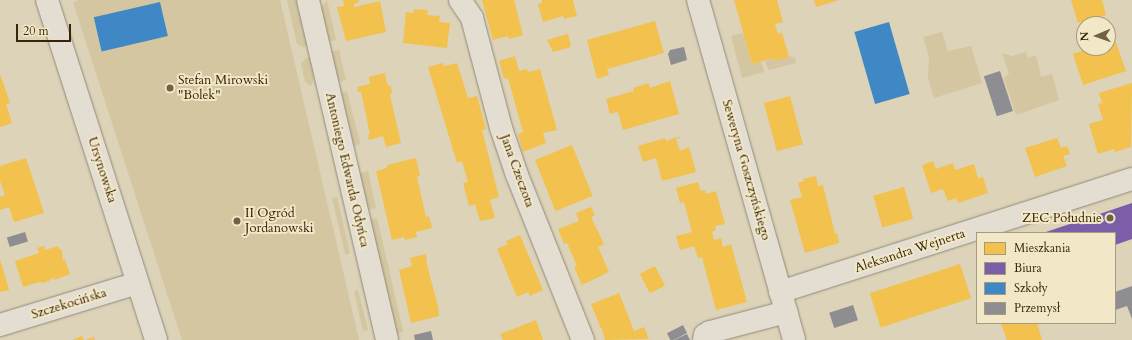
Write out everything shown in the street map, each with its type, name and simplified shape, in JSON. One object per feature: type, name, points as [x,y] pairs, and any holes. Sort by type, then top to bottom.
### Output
[{"type":"street","name":"Ursynowska","points":[[47,0],[156,340]]},
{"type":"street","name":"Antoniego Edwarda Odyńca","points":[[308,0],[387,340]]},
{"type":"street","name":"Jana Czeczota","points":[[460,0],[472,18],[501,128],[517,175],[583,340]]},
{"type":"street","name":"Seweryna Goszczyńskiego","points":[[698,0],[794,340]]},
{"type":"street","name":"Aleksandra Wejnerta","points":[[982,232],[1132,179]]},
{"type":"street","name":"Aleksandra Wejnerta","points":[[704,340],[710,332],[783,302],[976,234]]},
{"type":"street","name":"Szczekocińska","points":[[0,325],[137,283]]},
{"type":"shaded area","name":"II Ogród Jordanowski","points":[[79,0],[280,0],[359,340],[182,340],[73,2]]},
{"type":"shaded area","points":[[287,0],[298,0],[309,46],[303,47],[297,44]]},
{"type":"shaded area","points":[[327,0],[336,40],[327,42],[320,9]]},
{"type":"shaded area","points":[[942,32],[948,51],[971,46],[982,83],[934,98],[928,79],[929,57],[923,37]]},
{"type":"shaded area","points":[[743,33],[752,64],[761,62],[764,72],[742,78],[731,36]]},
{"type":"shaded area","points":[[339,50],[346,80],[337,82],[330,52]]},
{"type":"shaded area","points":[[1026,52],[1028,58],[1036,55],[1041,77],[1052,74],[1059,100],[1016,115],[1004,78],[1009,74],[1002,53],[1012,56]]},
{"type":"shaded area","points":[[791,56],[792,58],[795,57],[796,63],[769,70],[765,61],[774,58],[775,61]]},
{"type":"shaded area","points":[[311,57],[316,74],[311,86],[305,82],[301,64],[306,58]]},
{"type":"shaded area","points":[[347,91],[360,144],[353,146],[339,93]]},
{"type":"shaded area","points":[[368,171],[376,208],[366,210],[358,173]]},
{"type":"shaded area","points":[[337,197],[350,254],[345,255],[332,198]]},
{"type":"shaded area","points":[[377,218],[403,332],[395,334],[368,220]]},
{"type":"shaded area","points":[[358,290],[368,330],[363,331],[354,291]]},
{"type":"building: Mieszkania","points":[[343,0],[359,0],[359,2],[354,4],[354,7],[380,1],[386,32],[346,41],[337,7],[344,6]]},
{"type":"building: Mieszkania","points":[[482,0],[514,0],[523,35],[509,39],[508,36],[493,40]]},
{"type":"building: Mieszkania","points":[[542,0],[573,0],[577,16],[564,19],[563,16],[543,22],[538,4],[542,3]]},
{"type":"building: Mieszkania","points":[[734,0],[777,0],[783,22],[775,24],[778,34],[782,33],[789,57],[775,61],[774,58],[752,64]]},
{"type":"building: Mieszkania","points":[[814,0],[839,0],[816,7]]},
{"type":"building: Mieszkania","points":[[1071,0],[1102,0],[1106,15],[1076,16]]},
{"type":"building: Mieszkania","points":[[414,9],[428,10],[427,15],[440,16],[439,22],[450,23],[447,48],[403,43],[406,12],[413,13]]},
{"type":"building: Mieszkania","points":[[655,21],[664,53],[607,69],[609,75],[597,79],[587,40]]},
{"type":"building: Mieszkania","points":[[568,34],[571,47],[553,52],[547,40]]},
{"type":"building: Mieszkania","points":[[1116,43],[1126,71],[1083,85],[1073,54],[1076,53],[1076,56],[1116,56]]},
{"type":"building: Mieszkania","points":[[515,56],[519,71],[527,69],[528,72],[540,69],[557,130],[543,133],[546,143],[523,152],[518,134],[523,132],[508,78],[504,79],[499,61]]},
{"type":"building: Mieszkania","points":[[443,63],[444,66],[457,63],[468,98],[477,96],[486,129],[482,130],[499,197],[490,200],[495,218],[480,221],[475,204],[469,206],[463,183],[468,182],[462,161],[457,163],[428,67]]},
{"type":"building: Mieszkania","points":[[385,73],[387,84],[391,87],[392,92],[390,95],[401,143],[386,147],[383,136],[369,140],[368,135],[370,134],[361,92],[358,92],[357,87],[370,84],[369,77]]},
{"type":"building: Mieszkania","points":[[0,74],[10,103],[6,104],[12,123],[0,127]]},
{"type":"building: Mieszkania","points":[[670,81],[679,114],[623,130],[618,112],[610,114],[606,99],[634,91],[633,88],[649,83],[650,88]]},
{"type":"building: Mieszkania","points":[[1132,83],[1131,147],[1115,152],[1114,149],[1098,154],[1089,124],[1103,120],[1098,104],[1102,103],[1099,93]]},
{"type":"building: Mieszkania","points":[[790,96],[803,144],[777,151],[764,103]]},
{"type":"building: Mieszkania","points":[[675,136],[676,138],[680,137],[676,139],[680,151],[689,147],[696,172],[662,181],[656,158],[643,162],[638,146],[665,138],[666,141],[675,138]]},
{"type":"building: Mieszkania","points":[[1057,138],[1061,148],[1067,146],[1070,154],[1063,156],[1067,166],[1035,177],[1025,148]]},
{"type":"building: Mieszkania","points":[[572,145],[593,196],[556,211],[535,160]]},
{"type":"building: Mieszkania","points":[[26,158],[44,213],[14,222],[9,207],[0,210],[0,197],[5,195],[0,181],[0,166]]},
{"type":"building: Mieszkania","points":[[416,158],[420,176],[417,177],[426,217],[429,216],[432,228],[416,232],[417,237],[405,240],[404,237],[392,240],[376,171],[387,168],[387,165]]},
{"type":"building: Mieszkania","points":[[933,161],[936,169],[953,163],[955,170],[974,164],[978,178],[983,177],[988,193],[958,203],[956,198],[948,201],[943,189],[931,193],[922,165]]},
{"type":"building: Mieszkania","points":[[816,176],[818,186],[823,185],[835,234],[837,233],[839,243],[805,253],[790,200],[802,197],[798,183],[804,181],[803,179]]},
{"type":"building: Mieszkania","points":[[698,182],[701,191],[705,190],[706,194],[716,191],[725,224],[715,226],[716,230],[712,232],[714,240],[721,238],[723,247],[731,244],[747,302],[716,310],[702,257],[698,258],[694,246],[680,250],[676,236],[692,232],[684,202],[680,203],[676,188]]},
{"type":"building: Mieszkania","points":[[904,187],[913,219],[882,228],[873,196]]},
{"type":"building: Mieszkania","points":[[591,207],[595,215],[591,217],[604,244],[598,247],[609,272],[582,285],[574,267],[577,266],[567,243],[564,244],[558,229],[579,221],[576,213]]},
{"type":"building: Mieszkania","points":[[520,235],[543,290],[530,296],[528,292],[517,297],[497,249],[508,244],[506,241]]},
{"type":"building: Mieszkania","points":[[44,246],[45,250],[58,246],[59,249],[62,250],[63,260],[65,260],[70,274],[54,280],[54,278],[43,283],[40,282],[23,287],[15,261],[39,253],[37,248]]},
{"type":"building: Mieszkania","points":[[426,254],[427,265],[438,306],[439,316],[411,323],[399,270],[412,266],[410,258]]},
{"type":"building: Mieszkania","points":[[0,259],[9,290],[0,292]]},
{"type":"building: Mieszkania","points":[[960,264],[971,298],[881,328],[870,293]]},
{"type":"building: Mieszkania","points":[[655,266],[665,286],[650,293],[640,274]]},
{"type":"building: Mieszkania","points":[[619,293],[629,318],[601,329],[591,304]]},
{"type":"building: Mieszkania","points":[[629,318],[634,331],[644,327],[649,339],[605,340],[602,329]]},
{"type":"building: Mieszkania","points":[[536,320],[543,340],[503,340],[500,334]]},
{"type":"building: Mieszkania","points":[[1001,324],[1037,324],[1042,340],[1007,340]]},
{"type":"building: Mieszkania","points":[[82,336],[84,340],[72,340]]},
{"type":"building: Mieszkania","points":[[94,337],[95,340],[85,340]]},
{"type":"building: Biura","name":"ZEC Południe","points":[[1132,203],[1132,239],[1116,245],[1116,232],[1046,232]]},
{"type":"building: Szkoły","points":[[160,2],[168,36],[102,51],[94,17]]},
{"type":"building: Szkoły","points":[[889,22],[910,94],[875,104],[854,32]]},
{"type":"building: Przemysł","points":[[684,47],[687,60],[671,65],[668,54],[670,50]]},
{"type":"building: Przemysł","points":[[1000,71],[1013,111],[997,116],[984,76]]},
{"type":"building: Przemysł","points":[[25,232],[28,242],[10,247],[7,238]]},
{"type":"building: Przemysł","points":[[1132,286],[1132,319],[1127,306],[1116,310],[1116,292]]},
{"type":"building: Przemysł","points":[[853,305],[858,320],[834,328],[829,313]]},
{"type":"building: Przemysł","points":[[683,325],[687,333],[673,340],[670,340],[667,333]]},
{"type":"building: Przemysł","points":[[431,331],[433,340],[415,340],[414,335]]},
{"type":"building: Przemysł","points":[[687,334],[690,340],[674,340]]},
{"type":"place","name":"Stefan Mirowski \"Bolek\"","points":[[170,88]]},
{"type":"place","name":"ZEC Południe","points":[[1110,218]]},
{"type":"place","name":"II Ogród Jordanowski","points":[[237,221]]}]
